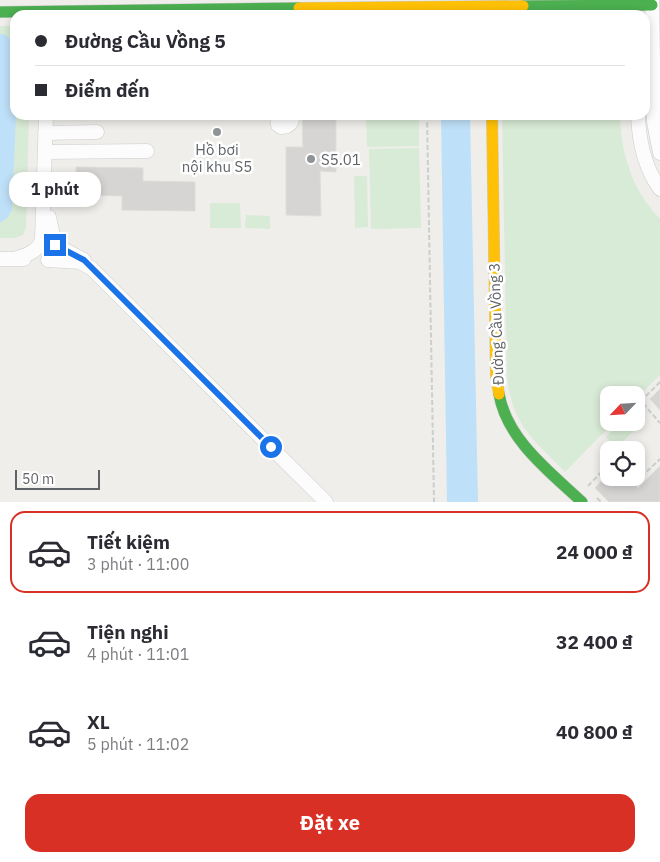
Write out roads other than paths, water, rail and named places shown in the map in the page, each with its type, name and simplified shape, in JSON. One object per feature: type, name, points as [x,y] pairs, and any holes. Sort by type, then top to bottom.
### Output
[{"type":"street","points":[[526,10],[636,7],[652,2],[654,122],[660,153]]},
{"type":"street","points":[[45,181],[50,225],[57,250],[54,258],[47,260],[41,258],[38,253],[43,223],[46,120]]},
{"type":"street","points":[[277,120],[281,128],[289,126],[292,120]]},
{"type":"street","name":"Đường Cầu Vồng 3","points":[[492,120],[496,368],[499,399],[508,423],[520,441],[582,502]]},
{"type":"street","points":[[638,120],[640,143],[644,158],[650,173],[660,189]]},
{"type":"street","points":[[45,133],[98,132]]},
{"type":"street","points":[[45,152],[147,151]]},
{"type":"street","points":[[17,258],[34,251],[40,244],[47,241],[80,257],[326,502]]},
{"type":"street","points":[[0,258],[80,262],[91,268]]},
{"type":"water","points":[[0,34],[6,35],[10,39],[10,120],[16,120],[12,210],[8,217],[0,223]]},
{"type":"water","points":[[441,120],[470,120],[478,502],[447,502]]},
{"type":"place","name":"Hồ bơi nội khu S5","points":[[217,132]]},
{"type":"place","name":"S5.01","points":[[311,159]]}]
